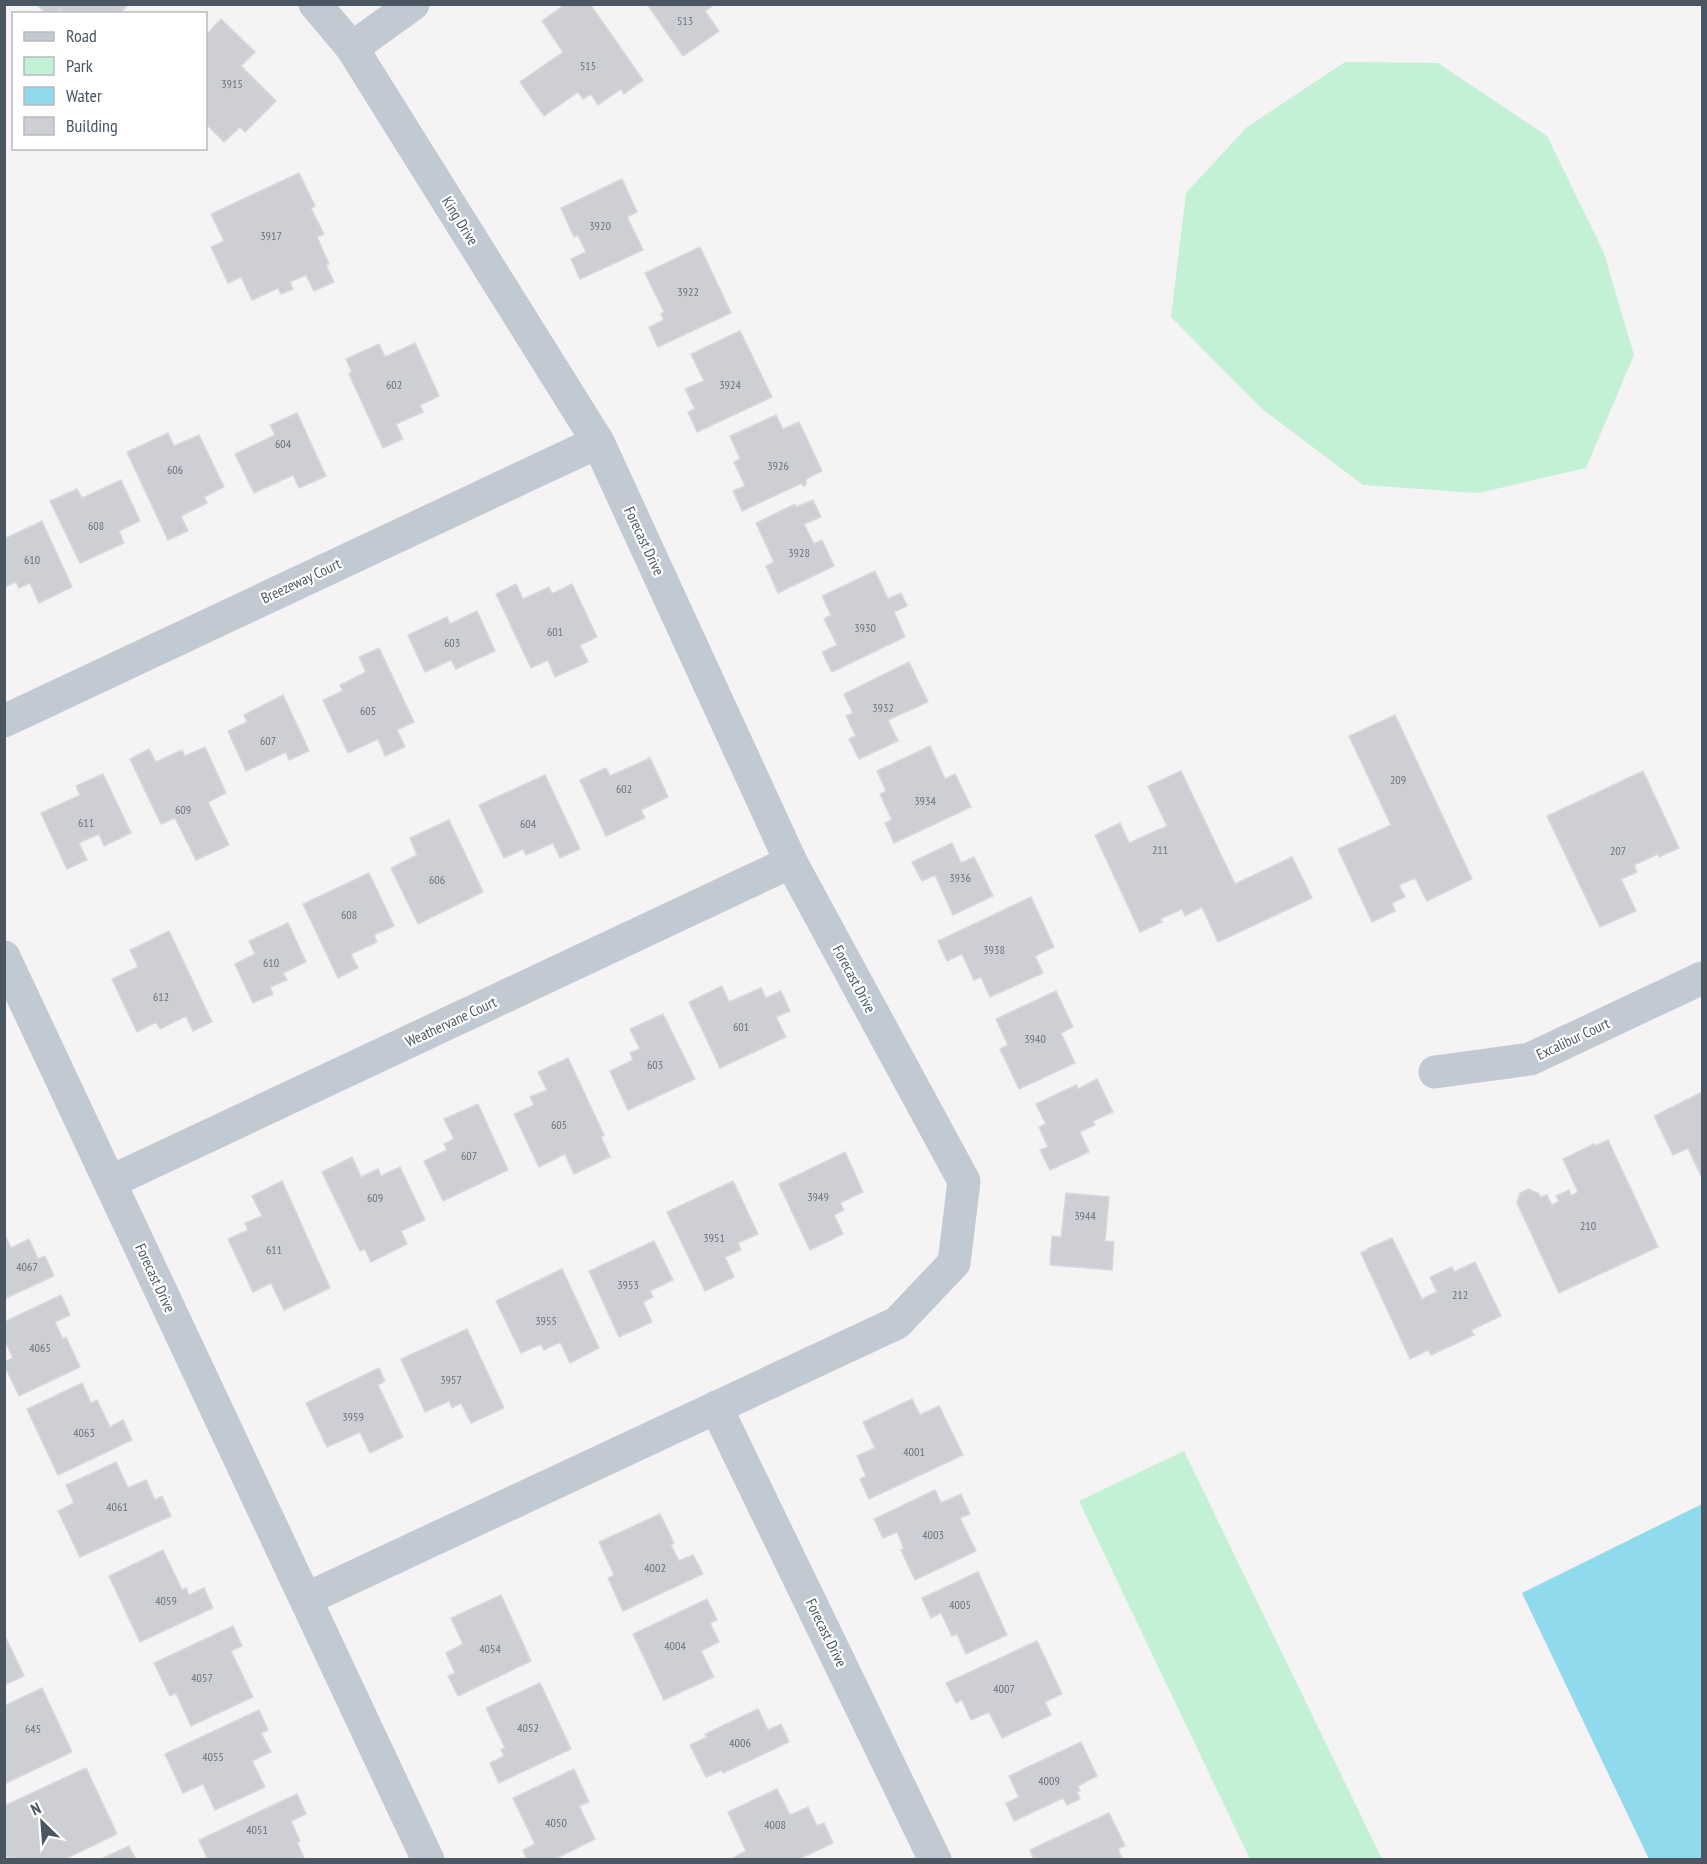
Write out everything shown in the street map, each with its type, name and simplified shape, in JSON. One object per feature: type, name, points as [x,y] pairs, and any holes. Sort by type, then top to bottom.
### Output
[{"type":"street","name":"King Drive","points":[[315,4],[352,48],[598,442]]},
{"type":"street","points":[[352,48],[413,4]]},
{"type":"street","name":"Breezeway Court","points":[[4,721],[598,442]]},
{"type":"street","name":"Forecast Drive","points":[[306,1599],[897,1323],[954,1263],[964,1181],[791,862],[598,442]]},
{"type":"street","name":"Weathervane Court","points":[[110,1182],[791,862]]},
{"type":"street","name":"Forecast Drive","points":[[4,957],[428,1860]]},
{"type":"street","name":"Excalibur Court","points":[[1435,1072],[1530,1059],[1702,978]]},
{"type":"street","name":"Forecast Drive","points":[[716,1407],[935,1860]]},
{"type":"green space","points":[[1345,62],[1438,63],[1547,136],[1604,253],[1634,355],[1586,468],[1478,493],[1363,485],[1261,408],[1171,317],[1186,193],[1247,127]]},
{"type":"green space","points":[[1184,1451],[1382,1859],[1250,1859],[1079,1501]]},
{"type":"water","points":[[1702,1504],[1702,1859],[1649,1859],[1522,1593]]},
{"type":"building","points":[[36,4],[128,4],[122,12],[64,12],[60,9],[58,12],[45,12]]},
{"type":"building","points":[[566,4],[590,4],[643,80],[624,94],[621,89],[598,105],[591,94],[583,99],[578,92],[544,116],[520,82],[563,52],[542,21]]},
{"type":"building","points":[[647,4],[715,4],[705,11],[719,31],[683,56]]},
{"type":"building","points":[[221,19],[255,52],[241,66],[276,101],[245,132],[240,127],[224,142],[207,125],[207,34]]},
{"type":"building","points":[[299,173],[315,206],[311,208],[324,234],[317,237],[334,282],[314,291],[306,275],[290,282],[293,289],[281,294],[278,288],[252,300],[241,277],[228,283],[211,247],[224,241],[211,214]]},
{"type":"building","points":[[622,179],[637,212],[627,217],[643,250],[580,279],[571,259],[586,252],[578,235],[574,237],[561,208]]},
{"type":"building","points":[[700,247],[731,313],[658,347],[649,327],[664,320],[661,314],[664,312],[645,273]]},
{"type":"building","points":[[740,331],[772,397],[697,432],[688,412],[695,409],[685,389],[704,381],[691,354]]},
{"type":"building","points":[[415,343],[439,396],[420,405],[423,412],[396,424],[403,439],[383,448],[349,374],[352,372],[346,359],[379,344],[385,357]]},
{"type":"building","points":[[297,413],[326,476],[299,488],[293,475],[254,493],[235,454],[275,435],[270,425]]},
{"type":"building","points":[[776,415],[783,429],[799,422],[822,471],[806,479],[806,485],[803,486],[802,483],[742,511],[733,491],[745,486],[734,462],[740,459],[730,436]]},
{"type":"building","points":[[168,433],[174,446],[199,435],[224,487],[204,497],[207,503],[181,516],[188,531],[168,540],[127,452]]},
{"type":"building","points":[[121,480],[140,521],[119,531],[124,543],[80,563],[50,501],[77,489],[82,498]]},
{"type":"building","points":[[813,500],[821,517],[804,524],[814,544],[822,540],[834,566],[778,593],[766,566],[774,562],[756,523],[795,504],[796,507]]},
{"type":"building","points":[[42,521],[72,587],[39,603],[30,583],[19,588],[16,582],[4,587],[4,539]]},
{"type":"building","points":[[875,571],[888,599],[901,593],[907,606],[894,612],[905,637],[832,672],[822,652],[837,645],[824,619],[831,615],[822,596]]},
{"type":"building","points":[[516,584],[523,599],[549,587],[552,594],[572,584],[597,637],[580,645],[588,662],[555,677],[548,660],[531,668],[496,594]]},
{"type":"building","points":[[477,611],[495,651],[456,669],[451,660],[425,672],[408,635],[447,617],[450,624]]},
{"type":"building","points":[[379,648],[414,722],[397,730],[405,747],[385,756],[378,739],[348,753],[323,700],[343,691],[340,685],[366,672],[359,657]]},
{"type":"building","points":[[909,662],[928,702],[888,720],[898,741],[859,759],[849,739],[856,736],[846,716],[853,713],[844,694]]},
{"type":"building","points":[[283,695],[309,751],[289,760],[286,752],[246,771],[228,731],[247,722],[244,715]]},
{"type":"building","points":[[1395,715],[1472,879],[1427,901],[1415,878],[1399,885],[1405,897],[1392,903],[1395,911],[1372,922],[1338,849],[1391,825],[1349,736]]},
{"type":"building","points":[[930,746],[945,779],[955,774],[971,807],[894,843],[885,823],[892,820],[880,794],[886,791],[877,771]]},
{"type":"building","points":[[205,747],[226,793],[208,802],[229,845],[196,860],[175,818],[161,824],[130,759],[149,749],[156,762],[182,750],[185,756]]},
{"type":"building","points":[[650,758],[668,797],[641,810],[645,818],[606,836],[580,780],[606,768],[610,776]]},
{"type":"building","points":[[1181,771],[1235,884],[1292,857],[1312,898],[1218,942],[1202,907],[1185,916],[1182,909],[1140,932],[1095,835],[1120,823],[1129,843],[1167,826],[1148,786]]},
{"type":"building","points":[[1643,771],[1679,848],[1659,857],[1658,854],[1634,865],[1637,872],[1621,879],[1636,911],[1600,927],[1547,816]]},
{"type":"building","points":[[103,774],[131,833],[104,846],[99,834],[79,843],[87,860],[67,869],[41,813],[80,795],[76,786]]},
{"type":"building","points":[[545,775],[580,849],[560,858],[553,843],[526,855],[523,849],[504,858],[479,805]]},
{"type":"building","points":[[449,820],[483,892],[418,924],[391,868],[417,855],[410,838]]},
{"type":"building","points":[[952,843],[961,863],[974,857],[993,896],[953,915],[935,875],[922,881],[912,862]]},
{"type":"building","points":[[369,873],[394,926],[374,935],[377,942],[351,954],[358,968],[338,978],[303,904]]},
{"type":"building","points":[[1031,897],[1054,947],[1035,956],[1043,973],[990,997],[981,977],[974,980],[962,954],[947,961],[938,941]]},
{"type":"building","points":[[288,923],[306,962],[283,973],[287,980],[270,987],[273,994],[253,1003],[235,964],[255,954],[249,941]]},
{"type":"building","points":[[169,931],[212,1022],[193,1031],[186,1016],[160,1029],[156,1022],[137,1032],[112,979],[138,967],[130,950]]},
{"type":"building","points":[[722,986],[729,1002],[761,988],[766,998],[781,991],[790,1011],[776,1017],[786,1037],[720,1068],[689,1002]]},
{"type":"building","points":[[1056,991],[1073,1027],[1061,1033],[1075,1063],[1019,1089],[1000,1049],[1008,1045],[996,1019]]},
{"type":"building","points":[[663,1014],[695,1079],[628,1110],[610,1071],[633,1060],[630,1053],[640,1049],[630,1029]]},
{"type":"building","points":[[568,1058],[604,1135],[601,1137],[610,1157],[574,1174],[565,1154],[539,1167],[514,1114],[534,1105],[530,1097],[547,1090],[538,1072]]},
{"type":"building","points":[[1097,1079],[1113,1112],[1093,1121],[1095,1125],[1080,1132],[1089,1152],[1050,1170],[1040,1150],[1048,1147],[1039,1127],[1046,1124],[1036,1104],[1076,1085],[1078,1089]]},
{"type":"building","points":[[1702,1092],[1702,1178],[1688,1148],[1673,1155],[1654,1116]]},
{"type":"building","points":[[478,1104],[508,1170],[443,1201],[424,1161],[447,1150],[444,1144],[454,1139],[444,1119]]},
{"type":"building","points":[[1608,1140],[1658,1247],[1559,1293],[1517,1203],[1520,1193],[1528,1189],[1538,1193],[1541,1197],[1547,1195],[1552,1205],[1559,1201],[1556,1196],[1569,1190],[1571,1196],[1578,1192],[1563,1159]]},
{"type":"building","points":[[845,1152],[863,1192],[840,1203],[844,1210],[834,1215],[843,1234],[810,1250],[779,1184]]},
{"type":"building","points":[[352,1157],[361,1177],[378,1169],[381,1176],[400,1167],[425,1220],[401,1231],[407,1244],[371,1262],[365,1249],[360,1251],[322,1172]]},
{"type":"building","points":[[282,1181],[330,1288],[284,1310],[271,1283],[253,1292],[228,1239],[248,1230],[245,1223],[262,1216],[252,1196]]},
{"type":"building","points":[[733,1181],[758,1234],[738,1243],[741,1250],[725,1257],[734,1277],[705,1291],[667,1212]]},
{"type":"building","points":[[1066,1193],[1109,1197],[1105,1241],[1114,1242],[1112,1270],[1050,1265],[1052,1236],[1061,1237]]},
{"type":"building","points":[[4,1233],[11,1248],[29,1239],[38,1259],[45,1256],[54,1276],[4,1299]]},
{"type":"building","points":[[1392,1238],[1422,1299],[1437,1292],[1430,1277],[1452,1267],[1454,1272],[1475,1262],[1501,1316],[1471,1330],[1474,1335],[1431,1355],[1428,1350],[1410,1359],[1361,1253]]},
{"type":"building","points":[[654,1241],[673,1280],[650,1291],[653,1297],[643,1302],[652,1322],[619,1337],[589,1271]]},
{"type":"building","points":[[562,1269],[599,1348],[570,1363],[560,1342],[544,1350],[541,1344],[521,1353],[496,1301]]},
{"type":"building","points":[[61,1295],[70,1315],[55,1322],[63,1339],[66,1337],[80,1367],[19,1396],[4,1364],[13,1358],[4,1339],[4,1322]]},
{"type":"building","points":[[467,1329],[504,1408],[471,1423],[461,1403],[452,1408],[449,1401],[425,1412],[401,1359]]},
{"type":"building","points":[[379,1368],[385,1381],[378,1385],[403,1437],[370,1453],[360,1432],[327,1447],[306,1403]]},
{"type":"building","points":[[82,1383],[91,1403],[97,1400],[110,1427],[123,1420],[132,1440],[58,1475],[27,1409]]},
{"type":"building","points":[[912,1399],[920,1415],[939,1406],[963,1455],[869,1499],[860,1479],[866,1476],[857,1456],[875,1448],[863,1422]]},
{"type":"building","points":[[116,1462],[128,1488],[146,1480],[155,1500],[162,1496],[171,1516],[80,1557],[58,1511],[74,1503],[66,1485]]},
{"type":"building","points":[[935,1490],[941,1503],[961,1494],[970,1514],[960,1518],[976,1551],[915,1580],[901,1550],[904,1549],[897,1532],[883,1538],[874,1519]]},
{"type":"building","points":[[660,1514],[674,1543],[671,1545],[679,1561],[693,1555],[703,1574],[623,1611],[608,1578],[614,1575],[599,1542]]},
{"type":"building","points":[[163,1550],[182,1590],[186,1588],[189,1595],[204,1588],[213,1608],[140,1642],[109,1576]]},
{"type":"building","points":[[978,1572],[1007,1635],[966,1654],[957,1634],[952,1636],[941,1613],[931,1618],[922,1598]]},
{"type":"building","points":[[501,1595],[531,1661],[458,1696],[448,1676],[455,1673],[446,1653],[463,1644],[451,1618]]},
{"type":"building","points":[[707,1599],[717,1620],[710,1623],[719,1642],[701,1651],[714,1677],[664,1700],[633,1634]]},
{"type":"building","points":[[233,1626],[242,1646],[231,1651],[253,1697],[191,1726],[176,1693],[170,1696],[154,1663]]},
{"type":"building","points":[[4,1634],[24,1676],[4,1685]]},
{"type":"building","points":[[1037,1641],[1062,1694],[1045,1702],[1051,1715],[1002,1738],[989,1712],[971,1720],[962,1700],[956,1703],[946,1683]]},
{"type":"building","points":[[540,1683],[571,1749],[499,1783],[490,1763],[504,1756],[501,1750],[505,1748],[486,1708]]},
{"type":"building","points":[[42,1688],[72,1752],[4,1784],[4,1706]]},
{"type":"building","points":[[758,1709],[768,1730],[781,1724],[789,1742],[723,1773],[722,1770],[706,1777],[690,1745],[707,1737],[705,1734]]},
{"type":"building","points":[[259,1710],[268,1730],[261,1733],[271,1752],[252,1761],[265,1787],[215,1810],[203,1784],[183,1793],[165,1754]]},
{"type":"building","points":[[1081,1742],[1097,1776],[1078,1786],[1080,1791],[1077,1792],[1080,1799],[1067,1805],[1063,1798],[1014,1821],[1006,1803],[1019,1797],[1009,1776]]},
{"type":"building","points":[[86,1768],[117,1834],[63,1860],[12,1860],[11,1857],[8,1859],[4,1851],[4,1806]]},
{"type":"building","points":[[574,1769],[589,1802],[579,1806],[595,1839],[553,1860],[527,1860],[523,1850],[535,1844],[513,1798]]},
{"type":"building","points":[[777,1789],[790,1815],[808,1807],[817,1826],[824,1823],[833,1843],[797,1860],[729,1860],[746,1851],[728,1812]]},
{"type":"building","points":[[297,1794],[306,1814],[291,1821],[305,1860],[208,1860],[199,1840]]},
{"type":"building","points":[[1109,1813],[1125,1846],[1118,1849],[1123,1860],[1034,1860],[1030,1850]]},
{"type":"building","points":[[129,1846],[136,1860],[99,1860]]}]
